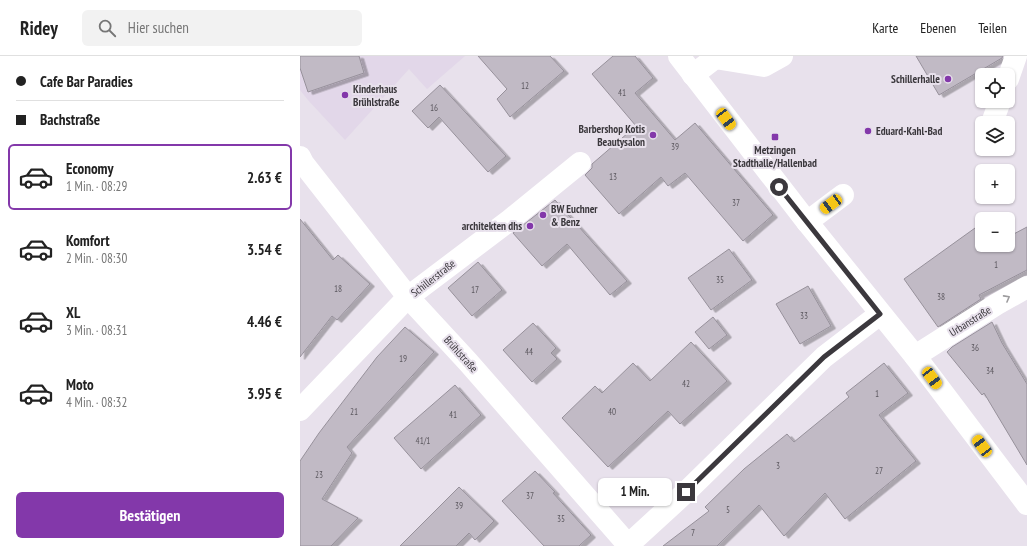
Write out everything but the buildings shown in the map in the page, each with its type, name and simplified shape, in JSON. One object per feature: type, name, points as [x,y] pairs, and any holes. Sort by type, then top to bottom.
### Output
[{"type":"street","points":[[679,56],[692,75],[806,222],[915,356],[1027,504]]},
{"type":"street","points":[[692,75],[715,58],[764,66],[782,56]]},
{"type":"street","points":[[1012,68],[1016,56]]},
{"type":"street","name":"Brühlstraße","points":[[301,162],[408,297],[468,362],[628,546]]},
{"type":"street","name":"Schillerstraße","points":[[300,410],[408,297],[510,220],[580,163]]},
{"type":"street","points":[[806,222],[843,195]]},
{"type":"street","name":"Urbanstraße","points":[[915,356],[997,304],[1027,287]]},
{"type":"street","points":[[628,546],[686,492],[824,357],[880,314]]},
{"type":"shaded area","name":"Kinderhaus Brühlstraße","points":[[300,56],[465,56],[427,89],[409,69],[345,140],[300,90]]},
{"type":"place","name":"Schillerhalle","points":[[948,79]]},
{"type":"place","name":"Kinderhaus Brühlstraße","points":[[345,95]]},
{"type":"place","name":"Eduard-Kahl-Bad","points":[[868,131]]},
{"type":"place","name":"Barbershop Kotis Beautysalon","points":[[653,135]]},
{"type":"place","name":"Metzingen Stadthalle/Hallenbad","points":[[775,137]]},
{"type":"place","name":"BW Euchner & Benz","points":[[543,215]]},
{"type":"place","name":"architekten dhs","points":[[530,226]]},
{"type":"route","points":[[686,492],[824,357],[880,314],[779,187]]}]
